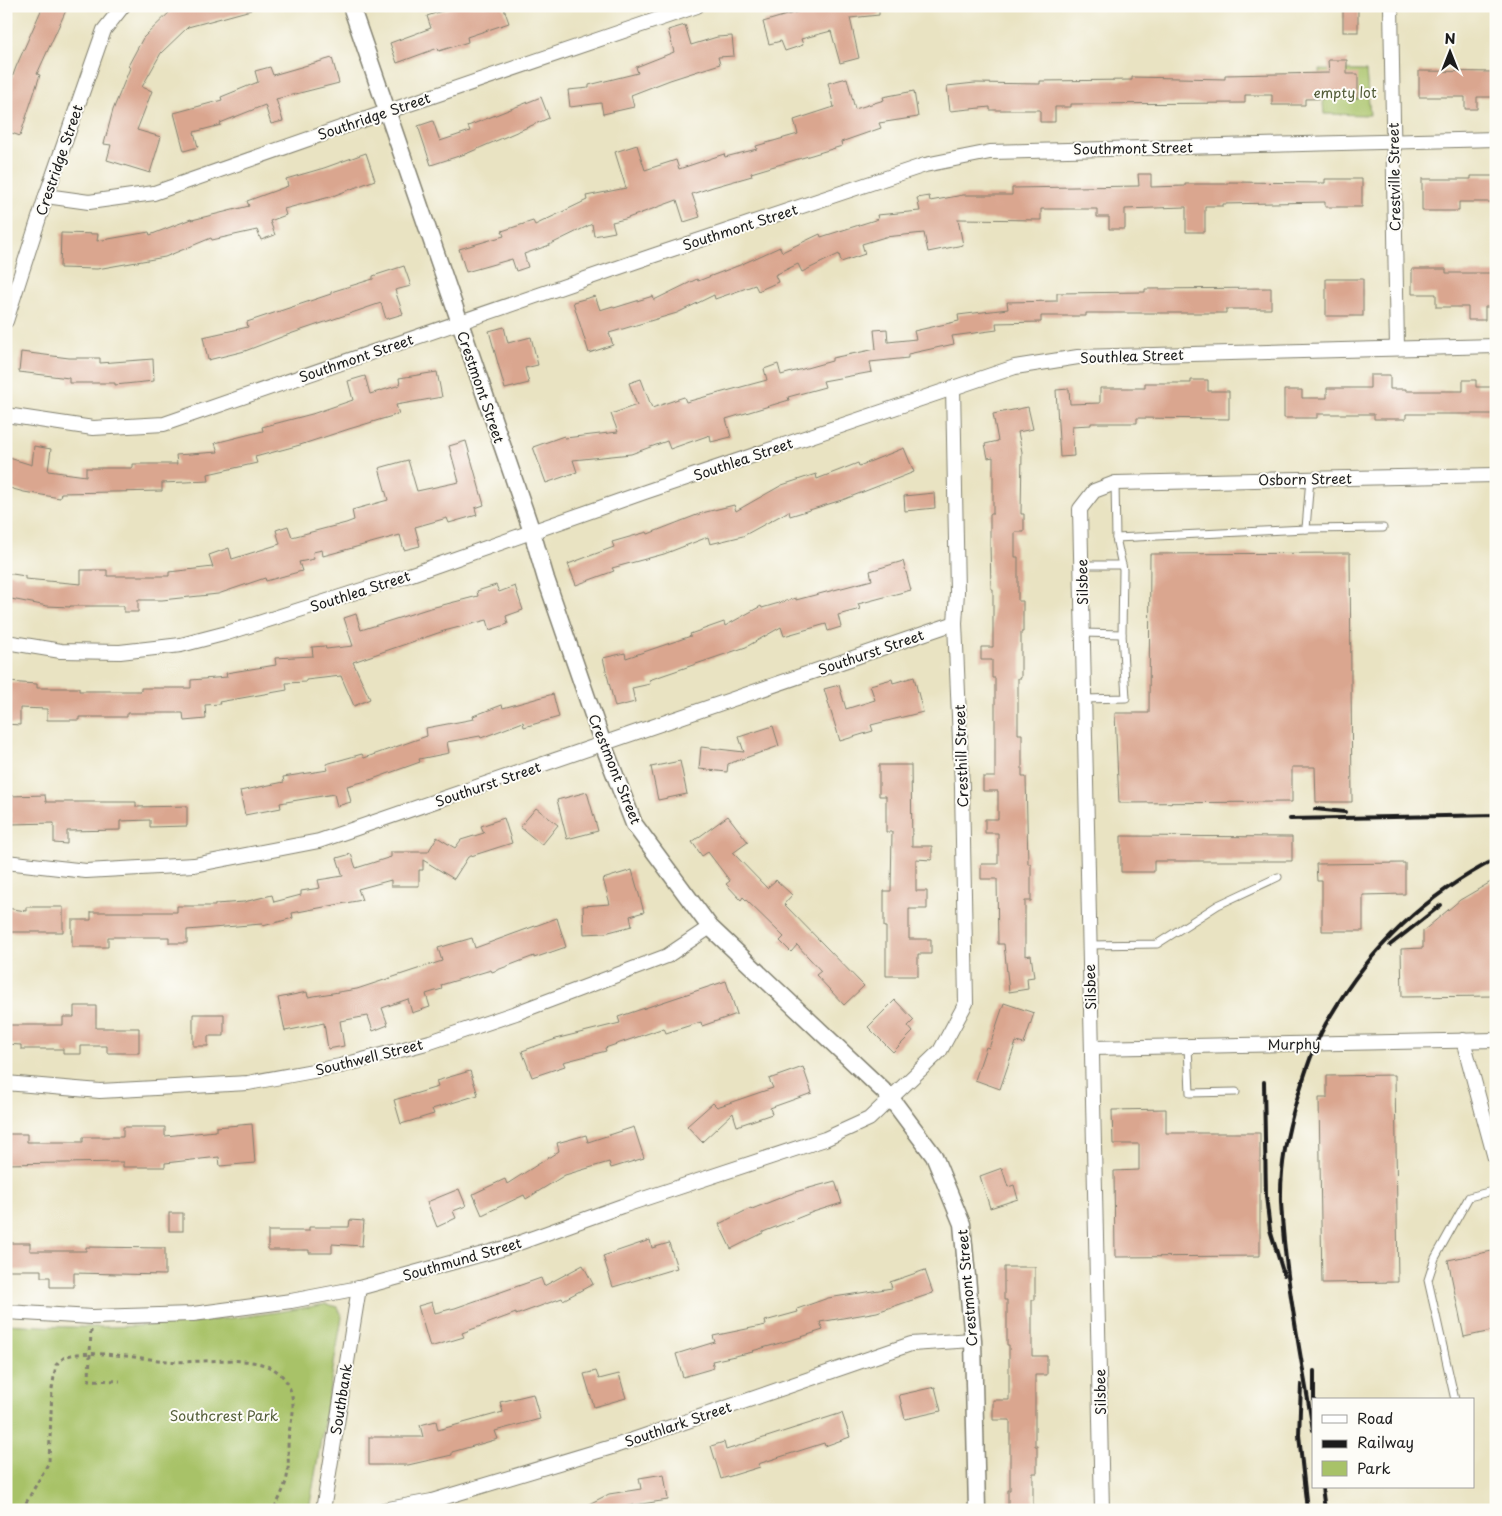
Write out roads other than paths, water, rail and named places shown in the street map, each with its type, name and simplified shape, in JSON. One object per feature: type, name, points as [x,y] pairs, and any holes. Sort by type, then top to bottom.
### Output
[{"type":"street","name":"Crestridge Street","points":[[6,321],[46,196],[104,30],[123,6]]},
{"type":"street","name":"Crestmont Street","points":[[351,6],[603,744],[634,824],[710,927],[890,1097],[934,1156],[962,1224],[973,1340],[977,1510]]},
{"type":"street","name":"Southridge Street","points":[[46,196],[89,202],[154,193],[697,6]]},
{"type":"street","name":"Crestville Street","points":[[1391,6],[1397,348]]},
{"type":"street","name":"Southmont Street","points":[[6,415],[93,428],[164,424],[925,165],[990,152],[1496,139]]},
{"type":"street","name":"Southlea Street","points":[[6,642],[61,650],[120,652],[181,645],[227,633],[391,581],[953,387],[1016,368],[1078,357],[1496,346]]},
{"type":"street","name":"Cresthill Street","points":[[890,1097],[940,1051],[966,1003],[962,787],[955,624],[958,592],[953,387]]},
{"type":"street","name":"Osborn Street","points":[[1115,483],[1496,475]]},
{"type":"street","name":"Silsbee","points":[[1102,1510],[1080,509],[1094,491],[1115,483]]},
{"type":"street","name":"Southurst Street","points":[[6,862],[86,871],[194,865],[319,841],[955,624]]},
{"type":"street","name":"Southwell Street","points":[[6,1084],[110,1091],[248,1083],[340,1066],[430,1042],[543,1003],[667,956],[710,927]]},
{"type":"street","points":[[1463,1040],[1496,1162]]},
{"type":"street","name":"Murphy","points":[[1092,1048],[1496,1040]]},
{"type":"street","name":"Southmund Street","points":[[6,1312],[92,1317],[193,1314],[292,1301],[359,1288],[505,1248],[622,1206],[825,1139],[869,1119],[890,1097]]},
{"type":"street","name":"Southbank","points":[[323,1510],[359,1288]]},
{"type":"street","name":"Southlark Street","points":[[383,1510],[432,1501],[615,1446],[911,1344],[973,1340]]},
{"type":"lane","points":[[1306,529],[1310,478]]},
{"type":"lane","points":[[1084,699],[1126,698],[1122,634],[1122,565],[1116,538],[1115,483]]},
{"type":"lane","points":[[1116,538],[1306,529],[1383,528]]},
{"type":"lane","points":[[1081,565],[1122,565]]},
{"type":"lane","points":[[1083,633],[1122,634]]},
{"type":"lane","points":[[1089,946],[1157,944],[1218,905],[1278,877]]},
{"type":"lane","points":[[1188,1046],[1190,1093],[1236,1092]]},
{"type":"lane","points":[[1455,1398],[1428,1280],[1434,1258],[1469,1197],[1496,1190]]},
{"type":"railway","points":[[1315,809],[1345,812]]},
{"type":"railway","points":[[1290,819],[1496,815]]},
{"type":"railway","points":[[1312,1424],[1286,1260],[1281,1202],[1287,1137],[1304,1077],[1325,1025],[1347,990],[1382,945],[1402,925],[1446,889],[1496,859]]},
{"type":"railway","points":[[1390,945],[1441,905]]},
{"type":"railway","points":[[1264,1082],[1266,1196],[1270,1230],[1284,1275]]},
{"type":"railway","points":[[1314,1371],[1314,1398]]},
{"type":"railway","points":[[1301,1385],[1299,1435],[1307,1510]]},
{"type":"railway","points":[[1322,1488],[1325,1510]]},
{"type":"park label","name":"empty lot","points":[[1345,92]]},
{"type":"park label","name":"Southcrest Park","points":[[224,1415]]}]
